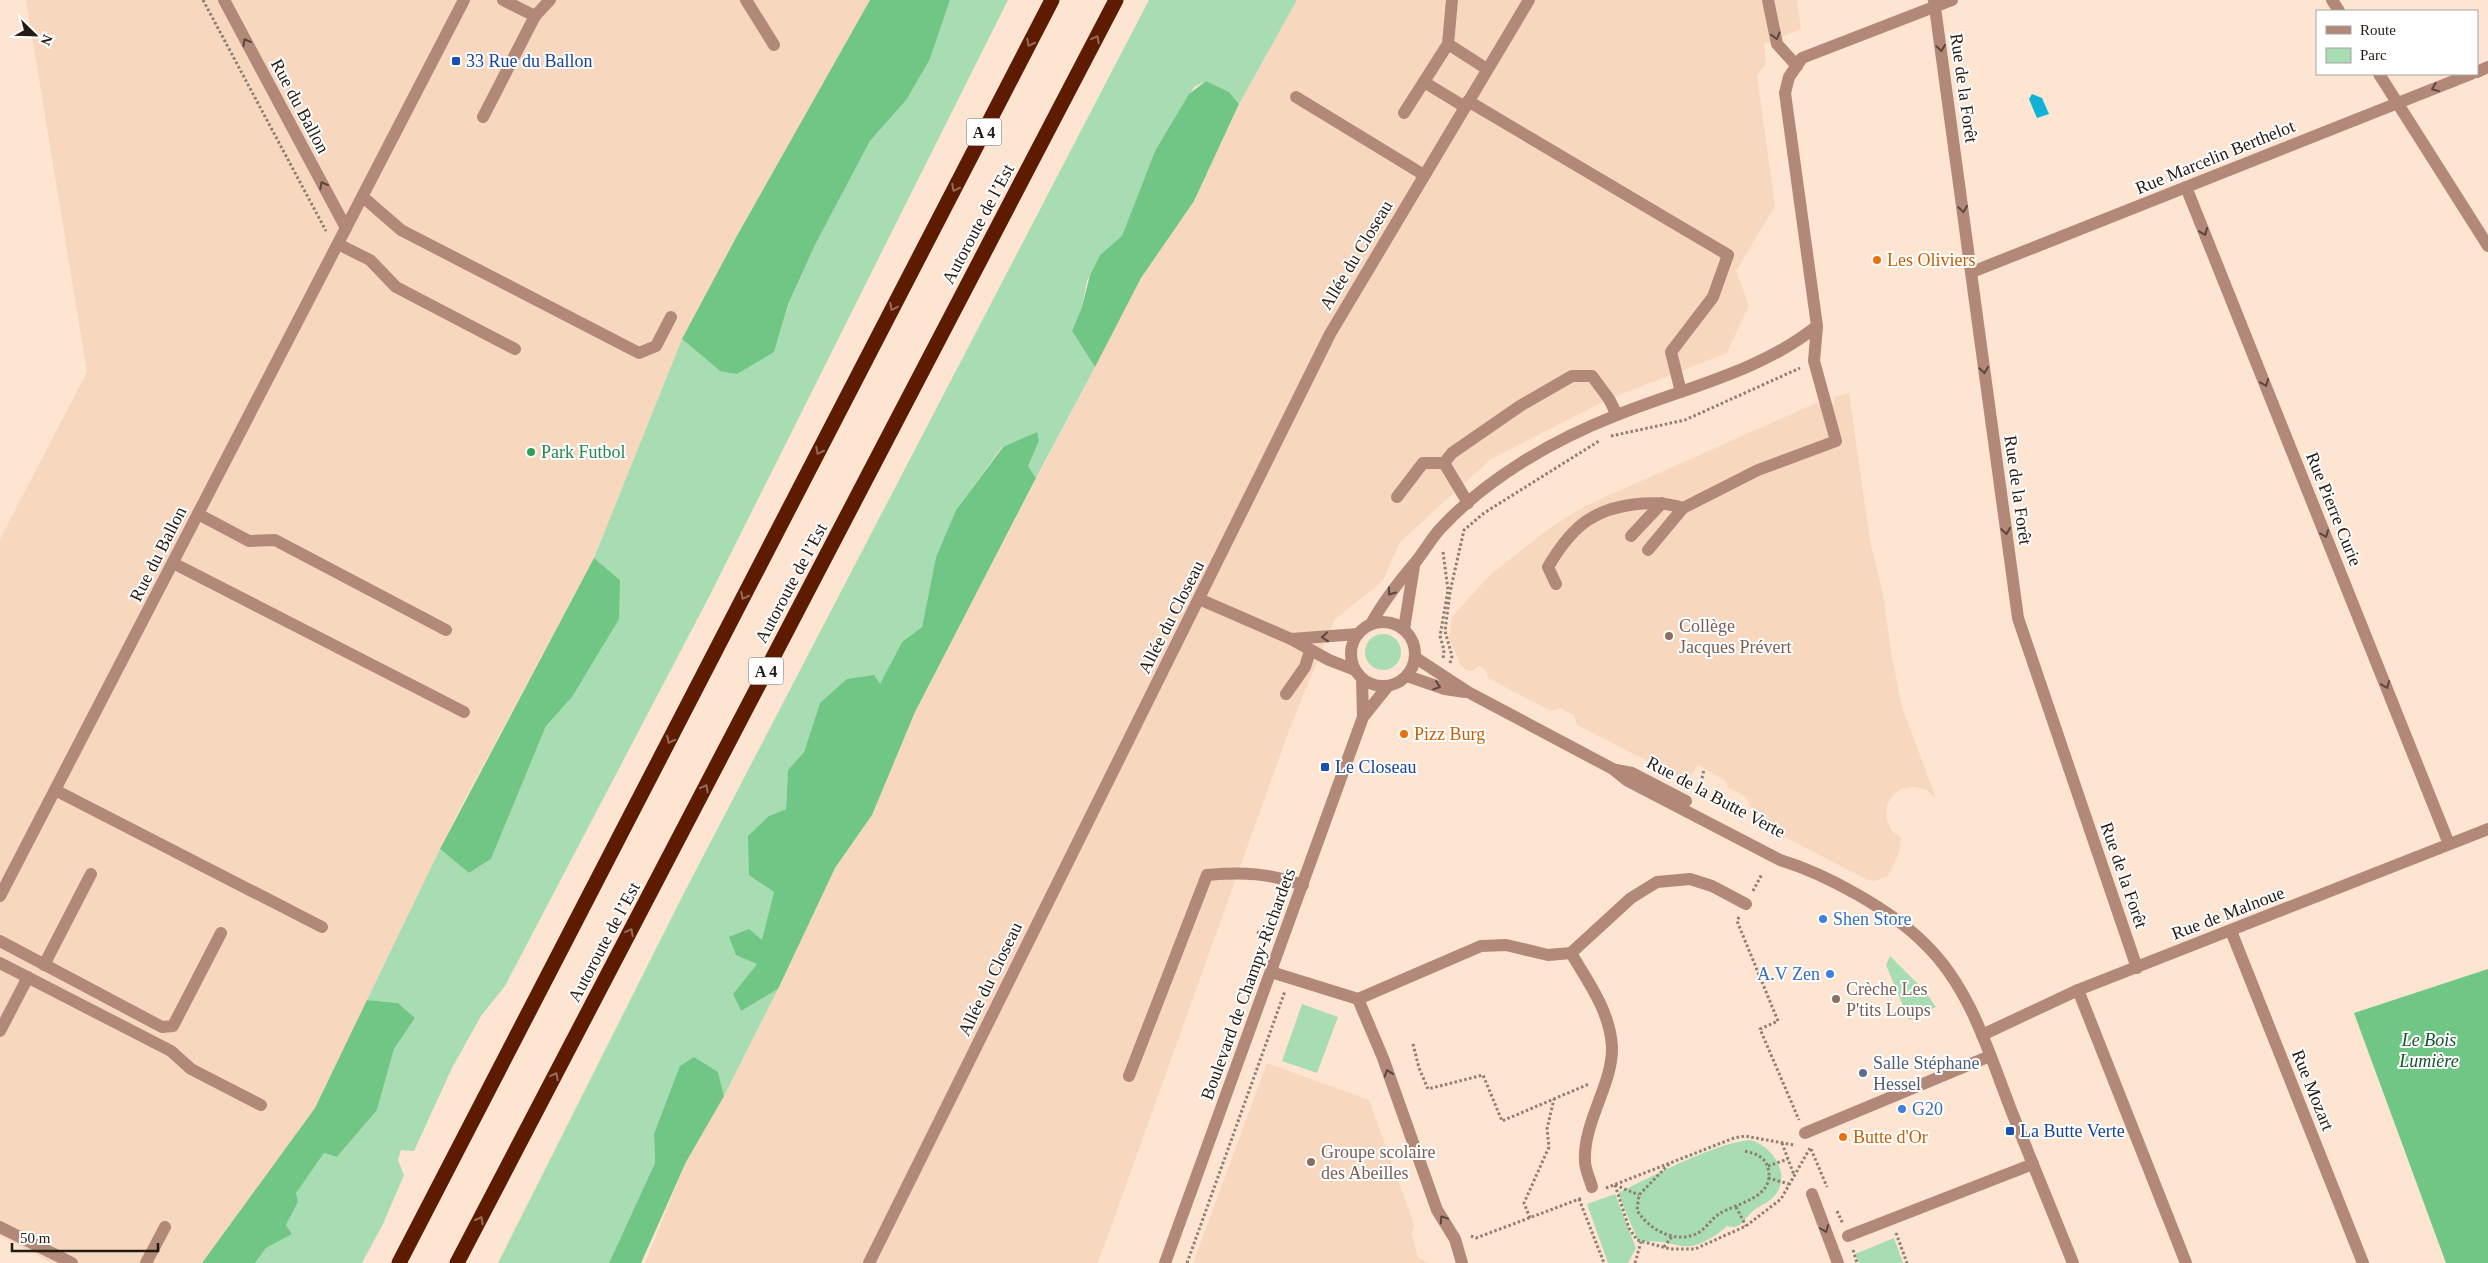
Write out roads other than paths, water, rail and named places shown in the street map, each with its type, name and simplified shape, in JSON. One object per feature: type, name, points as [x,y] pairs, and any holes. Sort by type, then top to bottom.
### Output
[{"type":"highway","name":"Autoroute de l’Est","points":[[399,1263],[1052,0]]},
{"type":"highway","name":"Autoroute de l’Est","points":[[457,1263],[1116,0]]},
{"type":"street","name":"Rue du Ballon","points":[[224,0],[346,228]]},
{"type":"street","name":"Rue du Ballon","points":[[0,896],[464,0]]},
{"type":"street","points":[[503,0],[535,16]]},
{"type":"street","points":[[483,117],[535,16],[550,0]]},
{"type":"street","points":[[746,0],[774,45]]},
{"type":"street","points":[[1404,113],[1448,44],[1452,0]]},
{"type":"street","name":"Allée du Closeau","points":[[869,1263],[1330,334],[1529,0]]},
{"type":"street","points":[[1768,0],[1777,44],[1796,66]]},
{"type":"street","points":[[1648,550],[1683,508],[1758,470],[1836,441],[1814,361],[1816,326],[1785,92],[1789,77],[1802,58],[1934,3],[1952,0]]},
{"type":"street","name":"Rue de la Forêt","points":[[1934,3],[2018,618],[2136,968]]},
{"type":"street","points":[[1448,44],[1487,69]]},
{"type":"street","points":[[2380,75],[2488,246]]},
{"type":"street","name":"Rue Marcelin Berthelot","points":[[1972,272],[2470,75]]},
{"type":"street","points":[[1424,82],[1466,104],[1728,255],[1713,297],[1671,352],[1682,392]]},
{"type":"street","points":[[1296,97],[1424,175]]},
{"type":"street","name":"Rue Pierre Curie","points":[[2186,187],[2449,844]]},
{"type":"street","points":[[363,197],[401,230],[639,353],[656,346],[671,317]]},
{"type":"street","points":[[337,246],[370,260],[396,287],[515,348]]},
{"type":"street","points":[[1359,674],[1351,658],[1351,649],[1358,634],[1371,624],[1386,598],[1415,563],[1440,528],[1480,492],[1525,460],[1617,415],[1682,392],[1771,356],[1798,341],[1816,326]]},
{"type":"street","points":[[1444,463],[1452,453],[1520,406],[1572,376],[1592,376],[1617,415]]},
{"type":"street","points":[[1397,498],[1423,463],[1444,463]]},
{"type":"street","points":[[1444,463],[1468,503]]},
{"type":"street","points":[[1556,584],[1548,567],[1560,547],[1588,520],[1625,505],[1662,503],[1683,508]]},
{"type":"street","points":[[1631,536],[1662,503]]},
{"type":"street","points":[[198,514],[248,540],[276,540],[446,630]]},
{"type":"street","points":[[173,563],[464,712]]},
{"type":"street","points":[[1404,629],[1415,563]]},
{"type":"street","points":[[1199,599],[1291,640],[1359,674],[1374,685],[1388,686],[1407,676],[1416,658],[1413,642],[1404,629],[1388,622],[1371,624]]},
{"type":"street","points":[[1291,640],[1358,634]]},
{"type":"street","points":[[1286,694],[1305,667],[1310,651]]},
{"type":"street","name":"Rue de la Butte Verte","points":[[1416,658],[1468,692],[1613,769],[1632,773],[1784,853],[1798,865],[1870,902],[1927,945],[1961,989],[1982,1036],[2073,1263]]},
{"type":"street","name":"Boulevard de Champy-Richardets","points":[[1359,674],[1363,717]]},
{"type":"street","name":"Rue de la Butte Verte","points":[[1407,676],[1445,689],[1468,692]]},
{"type":"street","name":"Boulevard de Champy-Richardets","points":[[1164,1263],[1363,717],[1388,686]]},
{"type":"street","points":[[55,790],[322,928]]},
{"type":"street","name":"Rue de Malnoue","points":[[1982,1036],[2078,990],[2488,829]]},
{"type":"street","points":[[1129,1076],[1207,875],[1238,872],[1276,876],[1303,885]]},
{"type":"street","points":[[44,965],[91,874]]},
{"type":"street","points":[[1271,972],[1358,998],[1481,946],[1506,945],[1548,955],[1571,953],[1631,898],[1658,882],[1690,880],[1712,886],[1746,904]]},
{"type":"street","name":"Rue Mozart","points":[[2231,931],[2363,1263]]},
{"type":"street","points":[[0,941],[162,1027],[173,1026],[221,933]]},
{"type":"street","points":[[1571,953],[1598,997],[1608,1022],[1612,1048],[1606,1078],[1587,1136],[1585,1163],[1596,1189]]},
{"type":"street","points":[[0,963],[171,1051],[192,1069],[261,1105]]},
{"type":"street","points":[[0,1031],[28,977]]},
{"type":"street","points":[[2078,990],[2186,1263]]},
{"type":"street","points":[[1358,998],[1383,1058],[1437,1210],[1456,1240],[1462,1263]]},
{"type":"street","points":[[1805,1133],[1990,1056]]},
{"type":"street","points":[[1848,1236],[1891,1221],[2033,1164]]},
{"type":"street","points":[[1812,1194],[1838,1263]]},
{"type":"street","points":[[0,1227],[72,1263]]},
{"type":"street","points":[[146,1263],[165,1227]]},
{"type":"water","points":[[2032,94],[2042,98],[2049,114],[2037,118],[2029,99]]},
{"type":"place","name":"33 Rue du Ballon","points":[[456,61]]},
{"type":"place","name":"Les Oliviers","points":[[1877,260]]},
{"type":"place","name":"Park Futbol","points":[[531,452]]},
{"type":"place","name":"Collège Jacques Prévert","points":[[1669,636]]},
{"type":"place","name":"Pizz Burg","points":[[1404,734]]},
{"type":"place","name":"Le Closeau","points":[[1325,767]]},
{"type":"place","name":"Shen Store","points":[[1823,919]]},
{"type":"place","name":"A.V Zen","points":[[1830,974]]},
{"type":"place","name":"Crèche Les P'tits Loups","points":[[1836,999]]},
{"type":"place","name":"Salle Stéphane Hessel","points":[[1863,1073]]},
{"type":"place","name":"G20","points":[[1902,1109]]},
{"type":"place","name":"La Butte Verte","points":[[2010,1131]]},
{"type":"place","name":"Butte d'Or","points":[[1843,1137]]},
{"type":"place","name":"Groupe scolaire des Abeilles","points":[[1311,1162]]},
{"type":"park label","name":"Le Bois Lumière","points":[[2429,1050]]}]
